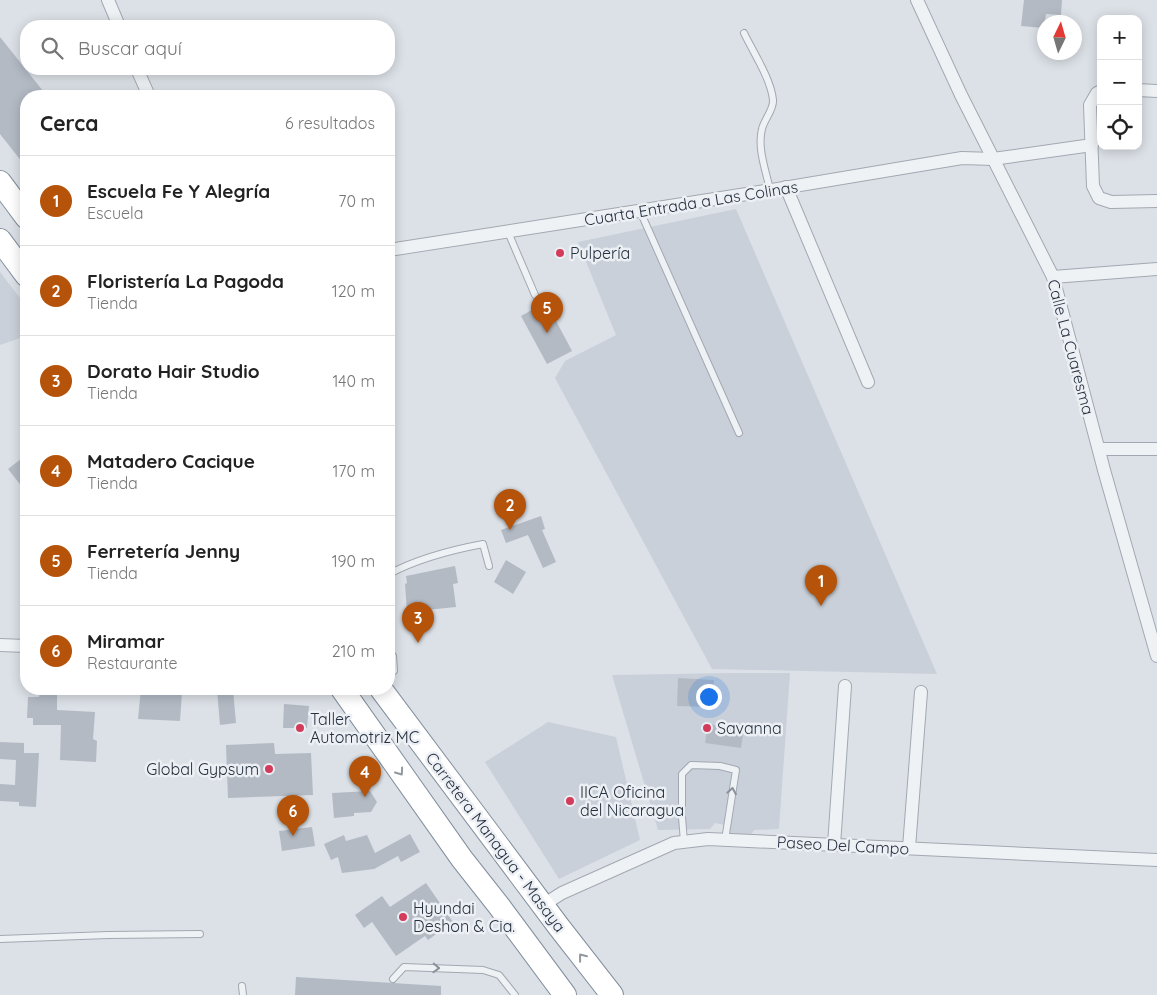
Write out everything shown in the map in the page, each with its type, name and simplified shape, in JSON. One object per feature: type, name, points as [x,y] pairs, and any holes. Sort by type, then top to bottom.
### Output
[{"type":"highway","points":[[13,190],[20,205]]},
{"type":"highway","points":[[0,240],[20,267]]},
{"type":"highway","points":[[346,695],[462,859],[565,995]]},
{"type":"highway","name":"Carretera Managua - Masaya","points":[[386,695],[612,995]]},
{"type":"highway","points":[[462,859],[480,867],[492,865],[496,858],[495,840]]},
{"type":"highway","points":[[499,906],[499,890],[502,881],[508,878],[524,880]]},
{"type":"street","points":[[108,0],[116,20]]},
{"type":"street","name":"Calle La Cuaresma","points":[[917,0],[961,95],[1053,277],[1098,449],[1157,656]]},
{"type":"street","points":[[140,75],[146,90]]},
{"type":"street","points":[[1142,90],[1157,91]]},
{"type":"street","points":[[1097,93],[1090,105],[1093,186],[1099,198],[1111,202],[1157,201]]},
{"type":"street","name":"Cuarta Entrada a Las Colinas","points":[[395,249],[962,158],[993,159],[1092,145]]},
{"type":"street","points":[[786,187],[868,382]]},
{"type":"street","points":[[1053,277],[1157,269]]},
{"type":"street","points":[[1098,449],[1157,449]]},
{"type":"street","points":[[0,645],[20,646]]},
{"type":"street","points":[[834,845],[845,686]]},
{"type":"street","points":[[909,848],[921,692]]},
{"type":"street","name":"Paseo Del Campo","points":[[543,905],[562,893],[674,843],[708,839],[1157,860]]},
{"type":"lane","points":[[744,33],[771,90],[773,104],[763,123],[760,138],[770,190]]},
{"type":"lane","points":[[640,211],[739,434]]},
{"type":"lane","points":[[508,232],[535,295]]},
{"type":"lane","points":[[395,571],[458,549],[483,544],[489,566]]},
{"type":"lane","points":[[684,842],[682,774],[691,765],[720,766],[736,770],[725,840]]},
{"type":"lane","points":[[0,939],[200,934]]},
{"type":"lane","points":[[393,980],[404,967],[483,970],[499,975],[515,995]]},
{"type":"lane","points":[[242,986],[243,995]]},
{"type":"shaded area","points":[[736,209],[937,674],[712,669],[555,378],[565,361],[616,335],[578,242]]},
{"type":"shaded area","points":[[0,272],[20,298],[20,338],[0,345]]},
{"type":"shaded area","name":"Savanna","points":[[790,673],[779,829],[754,830],[751,835],[737,836],[730,833],[725,825],[715,823],[710,829],[658,830],[612,675]]},
{"type":"shaded area","name":"IICA Oficina del Nicaragua","points":[[548,722],[616,737],[640,840],[559,879],[485,762]]},
{"type":"building","points":[[1024,0],[1062,0],[1061,15],[1037,15],[1037,27],[1021,26]]},
{"type":"building","points":[[0,37],[20,62],[20,75],[30,75],[42,90],[20,90],[20,159],[0,134]]},
{"type":"building","points":[[546,302],[572,351],[547,364],[521,316]]},
{"type":"building","points":[[20,460],[20,484],[8,469]]},
{"type":"building","points":[[541,516],[545,529],[542,530],[556,562],[543,568],[528,535],[506,543],[501,530]]},
{"type":"building","points":[[506,560],[526,572],[513,594],[494,582]]},
{"type":"building","points":[[455,566],[458,583],[453,584],[456,607],[407,612],[406,576]]},
{"type":"building","points":[[678,678],[714,680],[712,707],[677,706]]},
{"type":"building","points":[[40,695],[57,695],[57,710],[95,712],[93,739],[97,741],[96,762],[60,760],[61,725],[33,725],[33,718],[27,718],[28,697],[39,697]]},
{"type":"building","points":[[140,695],[182,695],[180,721],[138,719]]},
{"type":"building","points":[[218,695],[234,695],[236,723],[220,725]]},
{"type":"building","points":[[284,704],[309,706],[307,728],[283,728]]},
{"type":"building","points":[[708,724],[744,729],[741,748],[705,743]]},
{"type":"building","points":[[0,742],[24,743],[24,753],[39,753],[36,807],[19,806],[19,802],[0,801],[0,784],[15,785],[16,760],[0,759]]},
{"type":"building","name":"Global Gypsum","points":[[274,743],[275,754],[311,753],[313,795],[228,798],[226,745]]},
{"type":"building","points":[[370,791],[377,802],[371,812],[354,813],[354,816],[334,818],[332,793]]},
{"type":"building","points":[[312,827],[315,846],[282,851],[279,831]]},
{"type":"building","points":[[410,834],[420,852],[401,862],[398,856],[374,869],[342,873],[338,857],[331,860],[324,844],[344,835],[346,841],[367,835],[375,853]]},
{"type":"building","name":"Hyundai Deshon & Cia.","points":[[426,883],[453,922],[428,940],[425,936],[396,956],[372,922],[364,928],[355,915],[382,896],[390,907]]},
{"type":"building","points":[[296,977],[441,986],[441,995],[295,995]]},
{"type":"place","name":"Pulpería","points":[[560,253]]},
{"type":"place","name":"Ferretería Jenny","points":[[547,333]]},
{"type":"place","name":"Floristería La Pagoda","points":[[510,530]]},
{"type":"place","name":"Escuela Fe Y Alegría","points":[[821,606]]},
{"type":"place","name":"Dorato Hair Studio","points":[[418,643]]},
{"type":"place","name":"Taller Automotriz MC","points":[[300,728]]},
{"type":"place","name":"Savanna","points":[[707,728]]},
{"type":"place","name":"Global Gypsum","points":[[269,769]]},
{"type":"place","name":"Matadero Cacique","points":[[365,797]]},
{"type":"place","name":"IICA Oficina del Nicaragua","points":[[570,801]]},
{"type":"place","name":"Miramar","points":[[293,836]]},
{"type":"place","name":"Hyundai Deshon & Cia.","points":[[403,917]]}]
